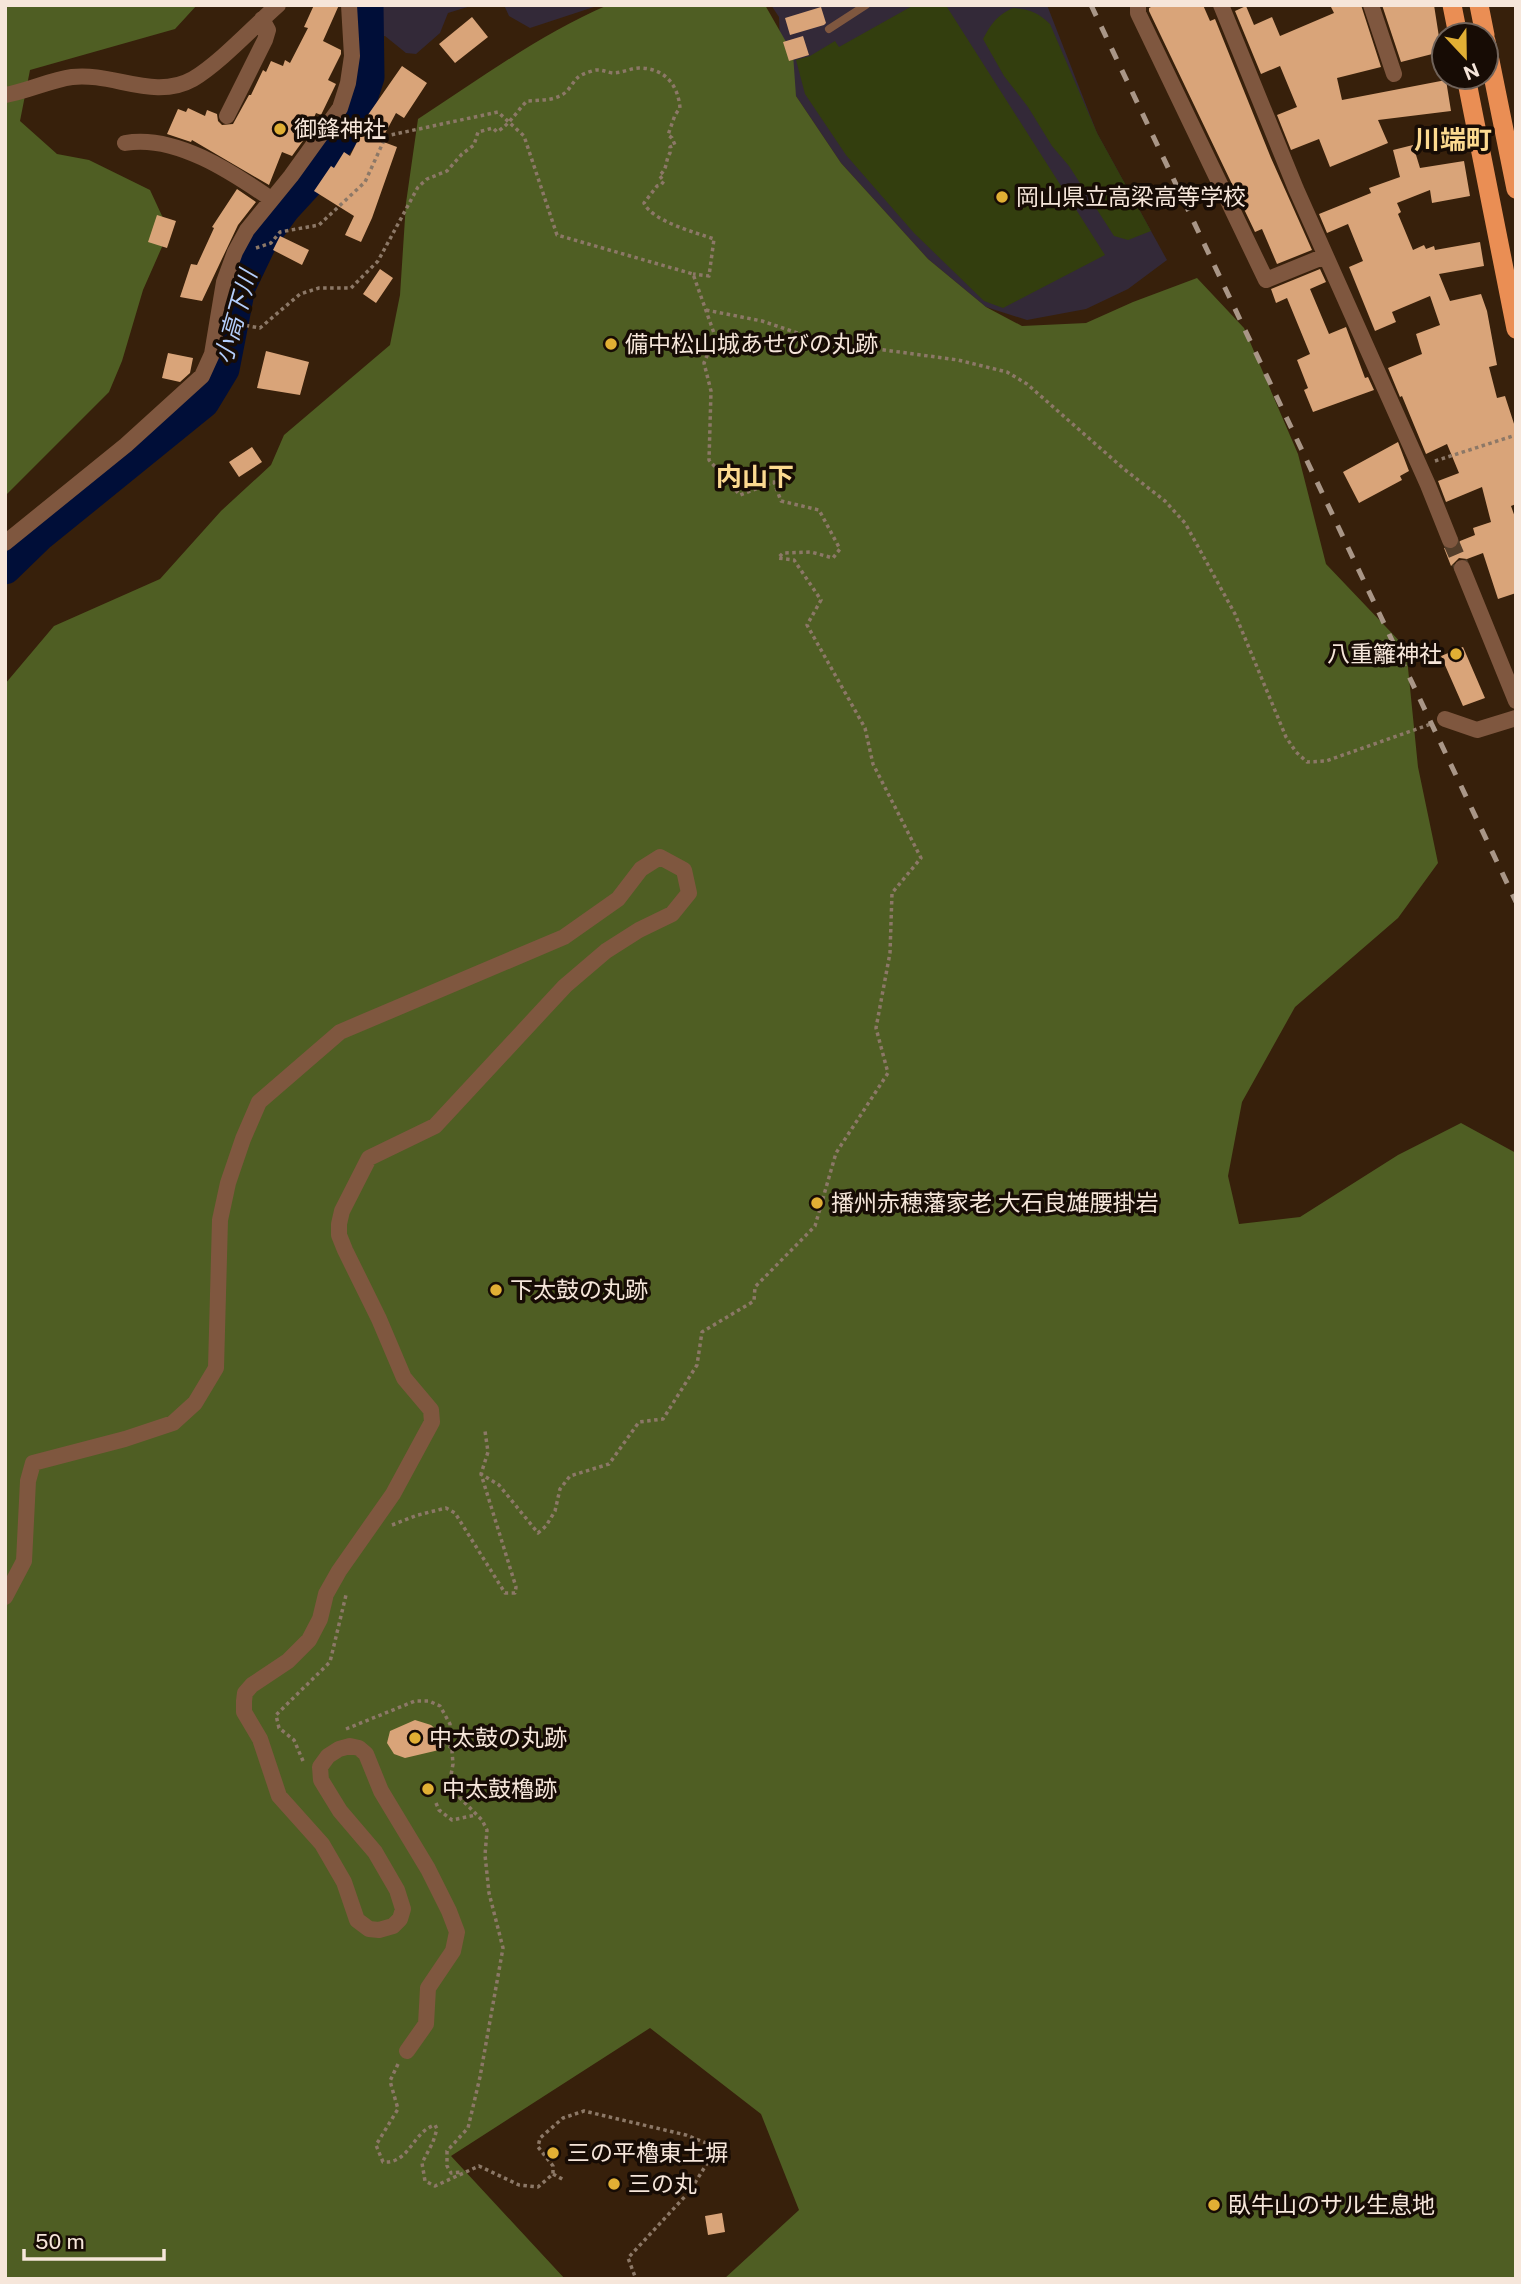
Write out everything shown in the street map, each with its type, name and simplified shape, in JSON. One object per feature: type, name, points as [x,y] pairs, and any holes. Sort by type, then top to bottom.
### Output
[{"type":"highway","points":[[1469,91],[1516,329]]},
{"type":"highway","points":[[1496,91],[1516,189]]},
{"type":"street","points":[[5,95],[72,77],[92,77],[152,88],[192,79],[278,5]]},
{"type":"street","points":[[5,543],[126,445],[202,376],[212,355],[224,282],[235,252],[247,230],[291,176],[340,108],[348,83],[352,56],[349,5]]},
{"type":"street","points":[[1138,5],[1138,13],[1266,280],[1325,256]]},
{"type":"street","points":[[1221,5],[1325,256],[1420,466],[1450,540]]},
{"type":"street","points":[[1371,5],[1394,74]]},
{"type":"street","points":[[227,116],[265,40],[268,30],[262,19]]},
{"type":"street","points":[[125,143],[152,142],[193,154],[271,199]]},
{"type":"street","points":[[1462,568],[1516,701]]},
{"type":"street","points":[[1445,719],[1477,730],[1516,718]]},
{"type":"street","points":[[5,1597],[24,1561],[28,1481],[33,1463],[173,1423],[195,1403],[216,1368],[220,1220],[228,1183],[259,1102],[340,1032],[564,937],[618,899],[640,869],[660,857],[684,870],[689,893],[671,914],[606,951],[565,986],[435,1126],[369,1158],[342,1211],[339,1224],[345,1250],[404,1378],[431,1410],[432,1422],[393,1494],[339,1571],[309,1640],[288,1661],[252,1685],[246,1693],[244,1712],[260,1739],[279,1796],[322,1844],[344,1882],[357,1920],[369,1928],[379,1930],[393,1926],[400,1919],[403,1909],[397,1890],[375,1852],[340,1811],[321,1780],[320,1768],[328,1756],[350,1746],[359,1748],[366,1754],[382,1791],[428,1868],[449,1911],[457,1932],[453,1951],[428,1988],[426,2024],[407,2051]]},
{"type":"lane","points":[[828,29],[866,5]]},
{"type":"path","points":[[223,320],[260,328],[300,294],[319,288],[352,288],[378,261],[418,187],[427,179],[447,171],[474,145],[478,132],[493,128],[497,132],[511,123],[527,101],[552,100],[567,92],[574,78],[596,69],[612,73],[638,68],[656,70],[667,75],[679,99],[680,108],[668,135],[673,138],[675,145],[670,147],[665,169],[659,175],[664,181],[644,202],[648,211],[675,225],[713,239],[709,276],[693,274],[557,235],[524,136],[511,123],[498,111],[386,135],[365,182],[318,225],[279,232],[271,243]]},
{"type":"path","points":[[481,1474],[499,1485],[538,1533],[555,1511],[560,1489],[570,1476],[609,1464],[639,1422],[663,1419],[697,1365],[702,1332],[754,1301],[755,1287],[815,1226],[836,1153],[888,1073],[876,1028],[890,953],[892,893],[922,858],[873,764],[865,728],[807,625],[821,600],[794,561],[778,558],[783,553],[811,552],[833,558],[840,549],[825,520],[819,510],[781,501],[774,482],[740,495],[709,460],[711,391],[704,363],[715,336],[693,274]]},
{"type":"path","points":[[706,310],[762,321],[827,343],[844,342],[958,360],[1007,372],[1027,384],[1124,469],[1165,501],[1185,523],[1235,614],[1286,737],[1307,762],[1326,761],[1445,719]]},
{"type":"path","points":[[1420,466],[1516,435]]},
{"type":"path","points":[[391,1526],[446,1508],[455,1513],[505,1593],[515,1593],[516,1587],[481,1474],[488,1452],[485,1431]]},
{"type":"path","points":[[310,1751],[303,1762],[294,1740],[279,1728],[276,1718],[299,1691],[325,1670],[330,1662],[347,1590]]},
{"type":"path","points":[[343,1730],[415,1701],[429,1701],[440,1706],[450,1724],[451,1775],[460,1798],[482,1820],[487,1830],[485,1855],[489,1893],[503,1948],[468,2128],[447,2151],[447,2166],[451,2173],[463,2172]]},
{"type":"path","points":[[428,1742],[452,1747]]},
{"type":"path","points":[[436,1803],[439,1810],[452,1820],[476,1815]]},
{"type":"path","points":[[407,2051],[390,2081],[398,2109],[376,2145],[377,2151],[383,2162],[391,2162],[404,2155],[422,2131],[435,2125],[437,2129],[433,2142],[422,2163],[425,2180],[435,2186],[479,2166],[519,2185],[538,2187],[553,2174],[553,2166],[538,2147],[540,2138],[562,2118],[584,2111],[686,2135],[711,2145],[714,2152],[690,2191],[628,2258],[636,2279]]},
{"type":"path","points":[[709,2160],[726,2163]]},
{"type":"path","points":[[553,2174],[564,2179]]},
{"type":"shaded area","points":[[376,5],[474,5],[448,13],[440,33],[416,54],[406,53],[385,36],[379,36]]},
{"type":"shaded area","points":[[504,5],[600,5],[530,28],[509,16]]},
{"type":"shaded area","name":"岡山県立高梁高等学校","points":[[771,5],[1047,5],[1097,133],[1167,260],[1128,289],[1086,309],[1027,320],[986,307],[928,259],[841,163],[796,96],[780,43],[779,17]]},
{"type":"green space","points":[[5,5],[197,5],[175,29],[30,70],[20,121],[57,154],[89,160],[150,190],[169,231],[143,290],[122,361],[109,392],[5,496]]},
{"type":"green space","points":[[608,5],[765,5],[793,54],[796,96],[841,163],[928,259],[986,307],[1022,326],[1086,323],[1197,278],[1244,328],[1298,454],[1326,564],[1406,648],[1418,767],[1438,863],[1398,918],[1295,1007],[1242,1102],[1228,1176],[1239,1224],[1300,1217],[1398,1155],[1461,1123],[1516,1153],[1516,2279],[724,2279],[799,2210],[761,2114],[650,2028],[451,2156],[565,2279],[5,2279],[5,684],[54,626],[160,579],[221,511],[271,465],[284,435],[390,345],[400,295],[406,203],[418,119],[534,43]]},
{"type":"green space","name":"岡山県立高梁高等学校","points":[[914,5],[947,7],[1105,255],[1003,308],[984,301],[914,233],[846,155],[805,94],[796,60],[810,56],[835,41],[839,47]]},
{"type":"green space","points":[[1013,8],[1033,12],[1050,24],[1097,133],[1151,231],[1128,240],[1114,236],[1069,166],[1004,76],[983,39],[995,20]]},
{"type":"building","points":[[314,5],[339,5],[323,41],[341,50],[328,80],[336,84],[321,115],[316,113],[305,138],[292,156],[282,152],[269,185],[192,140],[191,142],[167,134],[178,109],[186,112],[188,108],[205,116],[207,110],[217,114],[222,125],[233,124],[263,70],[266,72],[271,61],[283,66],[285,60],[290,63],[308,28],[304,27]]},
{"type":"building","points":[[1155,5],[1203,5],[1210,21],[1215,19],[1271,158],[1312,250],[1277,264],[1262,229],[1255,232],[1149,11],[1149,8]]},
{"type":"building","points":[[1330,5],[1361,5],[1381,67],[1337,78],[1342,100],[1430,83],[1430,91],[1448,91],[1451,111],[1378,120],[1388,143],[1330,167],[1319,139],[1291,150],[1277,115],[1297,107],[1280,66],[1261,74],[1235,11],[1246,6],[1254,25],[1272,17],[1280,36],[1334,13]]},
{"type":"building","points":[[1382,5],[1434,5],[1436,21],[1430,21],[1430,55],[1401,62]]},
{"type":"building","points":[[821,7],[826,23],[824,25],[790,35],[785,18]]},
{"type":"building","points":[[472,17],[488,37],[455,63],[439,44]]},
{"type":"building","points":[[803,36],[809,55],[789,61],[783,42]]},
{"type":"building","points":[[402,66],[427,83],[404,118],[396,113],[381,141],[397,147],[361,242],[345,235],[354,216],[314,191],[344,152],[350,156],[366,124],[363,122]]},
{"type":"building","points":[[1413,145],[1420,168],[1464,161],[1470,196],[1432,203],[1430,190],[1397,203],[1401,212],[1398,214],[1413,250],[1424,245],[1426,249],[1434,246],[1435,250],[1480,242],[1484,266],[1439,274],[1450,301],[1481,294],[1487,311],[1497,365],[1489,367],[1497,398],[1505,396],[1516,430],[1516,504],[1511,506],[1516,520],[1516,593],[1498,599],[1483,553],[1467,559],[1459,558],[1451,566],[1444,548],[1454,549],[1460,541],[1475,535],[1473,528],[1491,522],[1482,487],[1446,502],[1438,481],[1459,473],[1447,444],[1426,454],[1388,368],[1422,354],[1416,334],[1440,325],[1430,296],[1392,312],[1396,322],[1375,331],[1349,267],[1363,261],[1348,224],[1327,233],[1319,214],[1371,193],[1369,188],[1400,177],[1393,150]]},
{"type":"building","points":[[237,189],[256,202],[238,225],[202,301],[180,297],[191,264],[197,265],[214,228],[212,227]]},
{"type":"building","points":[[157,215],[176,221],[167,248],[148,242]]},
{"type":"building","points":[[280,236],[309,250],[302,265],[273,250]]},
{"type":"building","points":[[380,269],[393,278],[376,303],[363,294]]},
{"type":"building","points":[[1320,269],[1326,282],[1310,289],[1329,334],[1346,327],[1365,378],[1368,377],[1374,390],[1313,412],[1304,390],[1308,388],[1297,360],[1310,354],[1287,298],[1276,303],[1271,289]]},
{"type":"building","points":[[266,351],[309,362],[300,395],[257,388]]},
{"type":"building","points":[[168,353],[193,358],[190,373],[180,382],[162,378]]},
{"type":"building","points":[[1398,442],[1409,471],[1400,476],[1402,480],[1359,503],[1343,472]]},
{"type":"building","points":[[252,447],[262,462],[239,477],[229,462]]},
{"type":"building","points":[[1463,647],[1485,698],[1463,706],[1441,656]]},
{"type":"building","name":"中太鼓の丸跡","points":[[415,1720],[431,1725],[440,1733],[443,1744],[439,1750],[405,1758],[394,1754],[387,1743],[390,1731]]},
{"type":"building","points":[[722,2213],[725,2232],[708,2235],[705,2216]]},
{"type":"waterway","name":"小高下川","points":[[5,568],[39,535],[203,402],[223,369],[239,287],[263,237],[284,208],[318,171],[355,117],[368,77],[367,5]]},
{"type":"tunnel","points":[[1450,540],[1462,568]]},
{"type":"railway","points":[[1091,5],[1516,902]]},
{"type":"place","name":"御鋒神社","points":[[280,129]]},
{"type":"place","name":"岡山県立高梁高等学校","points":[[1002,197]]},
{"type":"place","name":"備中松山城あせびの丸跡","points":[[611,344]]},
{"type":"place","name":"八重籬神社","points":[[1456,654]]},
{"type":"place","name":"播州赤穂藩家老 大石良雄腰掛岩","points":[[817,1203]]},
{"type":"place","name":"下太鼓の丸跡","points":[[496,1290]]},
{"type":"place","name":"中太鼓の丸跡","points":[[415,1738]]},
{"type":"place","name":"中太鼓櫓跡","points":[[428,1789]]},
{"type":"place","name":"三の平櫓東土塀","points":[[553,2153]]},
{"type":"place","name":"三の丸","points":[[614,2184]]},
{"type":"place","name":"臥牛山のサル生息地","points":[[1214,2205]]},
{"type":"district","name":"川端町","points":[[1453,140]]},
{"type":"district","name":"内山下","points":[[755,477]]}]
